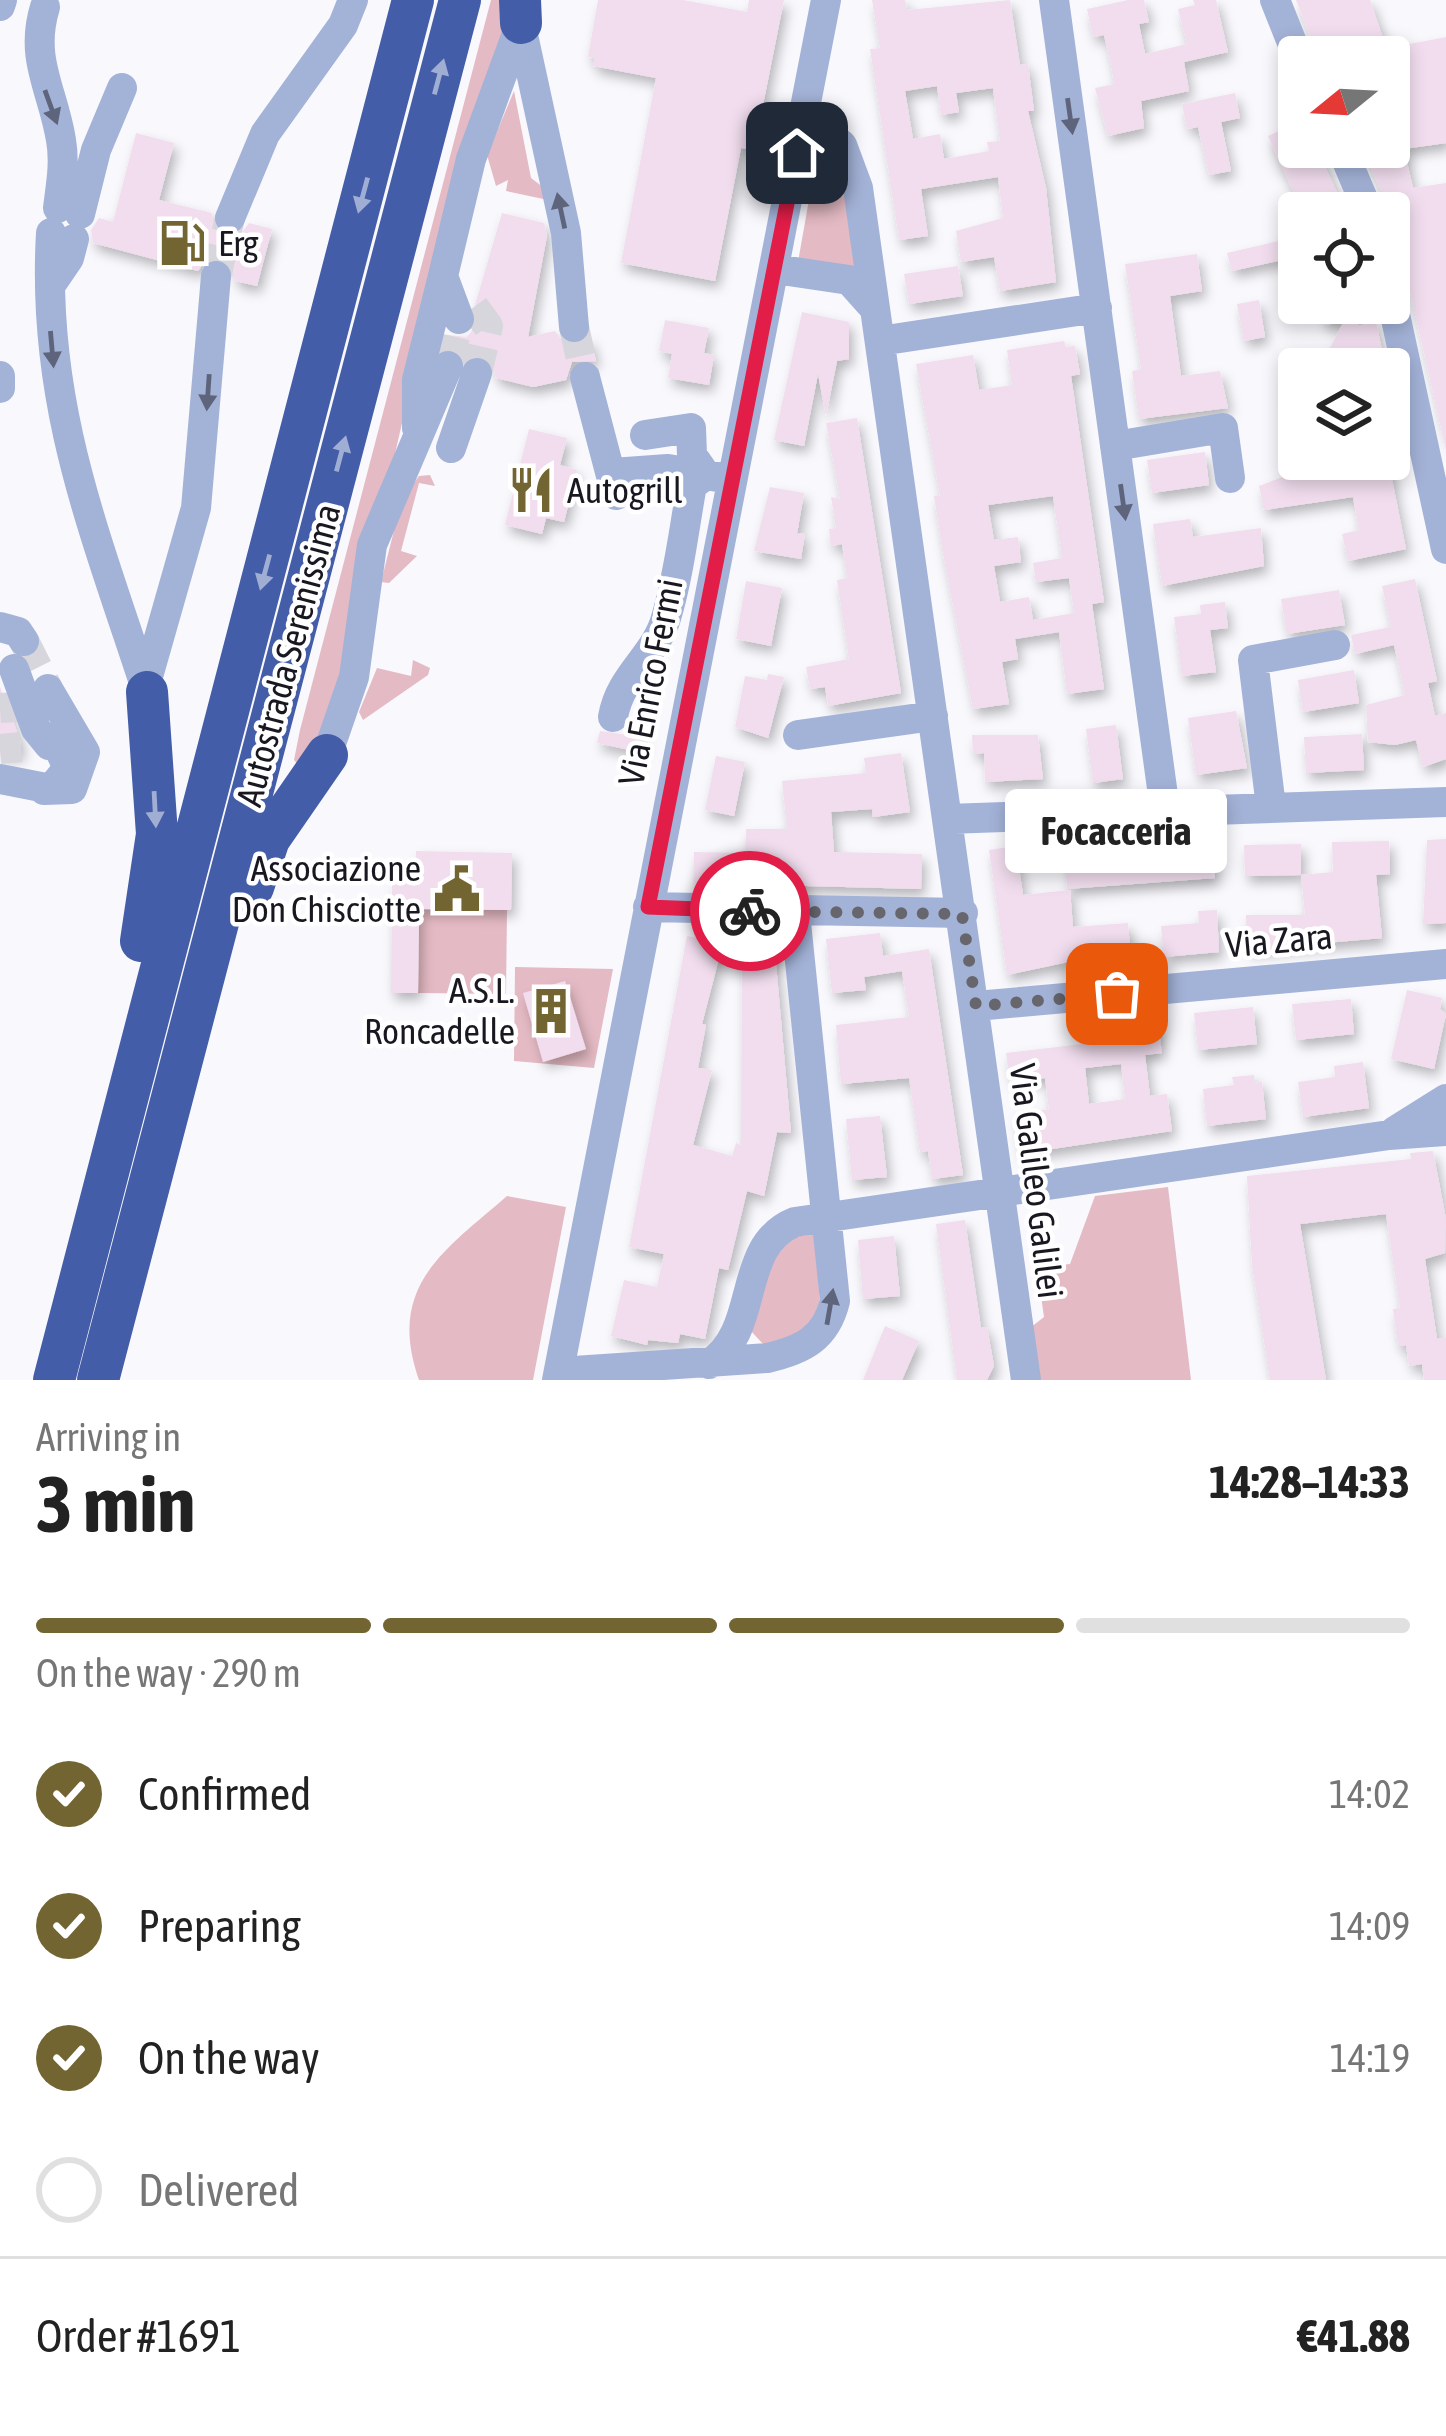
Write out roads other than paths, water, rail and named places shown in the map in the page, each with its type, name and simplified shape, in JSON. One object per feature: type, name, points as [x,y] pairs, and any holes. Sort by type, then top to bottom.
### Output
[{"type":"highway","name":"Autostrada Serenissima","points":[[58,1368],[413,0]]},
{"type":"highway","name":"Autostrada Serenissima","points":[[101,1371],[460,0]]},
{"type":"highway","points":[[58,1368],[64,1234],[152,890],[157,834],[147,692]]},
{"type":"highway","points":[[101,1371],[157,1250],[269,839],[327,755]]},
{"type":"street","points":[[230,218],[265,134],[343,25],[353,0]]},
{"type":"street","name":"Via Enrico Fermi","points":[[558,1376],[648,907],[717,477],[775,269],[826,0]]},
{"type":"street","points":[[1054,0],[1165,810]]},
{"type":"street","points":[[1275,0],[1289,36]]},
{"type":"street","points":[[44,7],[36,50],[62,148],[66,223]]},
{"type":"street","points":[[417,440],[417,380],[458,301],[470,159],[520,12]]},
{"type":"street","points":[[520,12],[566,233],[574,327]]},
{"type":"street","points":[[122,88],[66,223],[48,288],[51,358],[68,445],[147,692]]},
{"type":"street","name":"Via Galileo Galilei","points":[[804,114],[831,131],[852,163],[868,254],[976,1006],[1022,1377]]},
{"type":"street","points":[[775,269],[849,280],[862,271],[868,254]]},
{"type":"street","points":[[147,692],[147,665],[176,589],[200,487],[216,276]]},
{"type":"street","points":[[849,280],[878,326],[1096,308]]},
{"type":"street","points":[[1397,324],[1446,549]]},
{"type":"street","points":[[327,755],[354,676],[372,545],[385,504],[417,440],[462,370],[452,448]]},
{"type":"street","points":[[0,376],[0,388]]},
{"type":"street","points":[[585,376],[614,484],[668,469],[717,477]]},
{"type":"street","points":[[646,435],[692,428],[692,455],[717,477]]},
{"type":"street","points":[[1115,446],[1223,428],[1230,478]]},
{"type":"street","points":[[613,717],[617,691],[654,648],[667,617],[692,485],[717,477]]},
{"type":"street","points":[[1271,807],[1253,660],[1335,644]]},
{"type":"street","points":[[798,735],[934,716]]},
{"type":"street","points":[[0,779],[32,719]]},
{"type":"street","points":[[948,819],[1446,802]]},
{"type":"street","points":[[648,907],[962,914]]},
{"type":"street","points":[[558,1376],[767,1358],[794,1352],[830,1322],[835,1301],[795,913]]},
{"type":"street","name":"Via Zara","points":[[976,1006],[1446,964]]},
{"type":"street","points":[[1389,1135],[1446,1099]]},
{"type":"street","points":[[709,1364],[731,1346],[742,1328],[764,1244],[777,1229],[998,1191],[1389,1135],[1446,1131]]},
{"type":"street","points":[[742,1328],[746,1341],[767,1358]]},
{"type":"tunnel","points":[[216,276],[230,218]]},
{"type":"tunnel","points":[[474,307],[488,326],[477,373]]},
{"type":"tunnel","points":[[448,366],[459,319]]},
{"type":"tunnel","points":[[574,327],[585,377]]},
{"type":"tunnel","points":[[24,641],[48,689]]},
{"type":"tunnel","points":[[0,708],[17,707]]},
{"type":"tunnel","points":[[0,749],[21,747]]},
{"type":"place","name":"Erg","points":[[182,243]]},
{"type":"place","name":"Autogrill","points":[[531,490]]},
{"type":"place","name":"Associazione Don Chisciotte","points":[[457,889]]},
{"type":"place","name":"Focacceria","points":[[1117,994]]},
{"type":"place","name":"A.S.L. Roncadelle","points":[[551,1011]]}]
